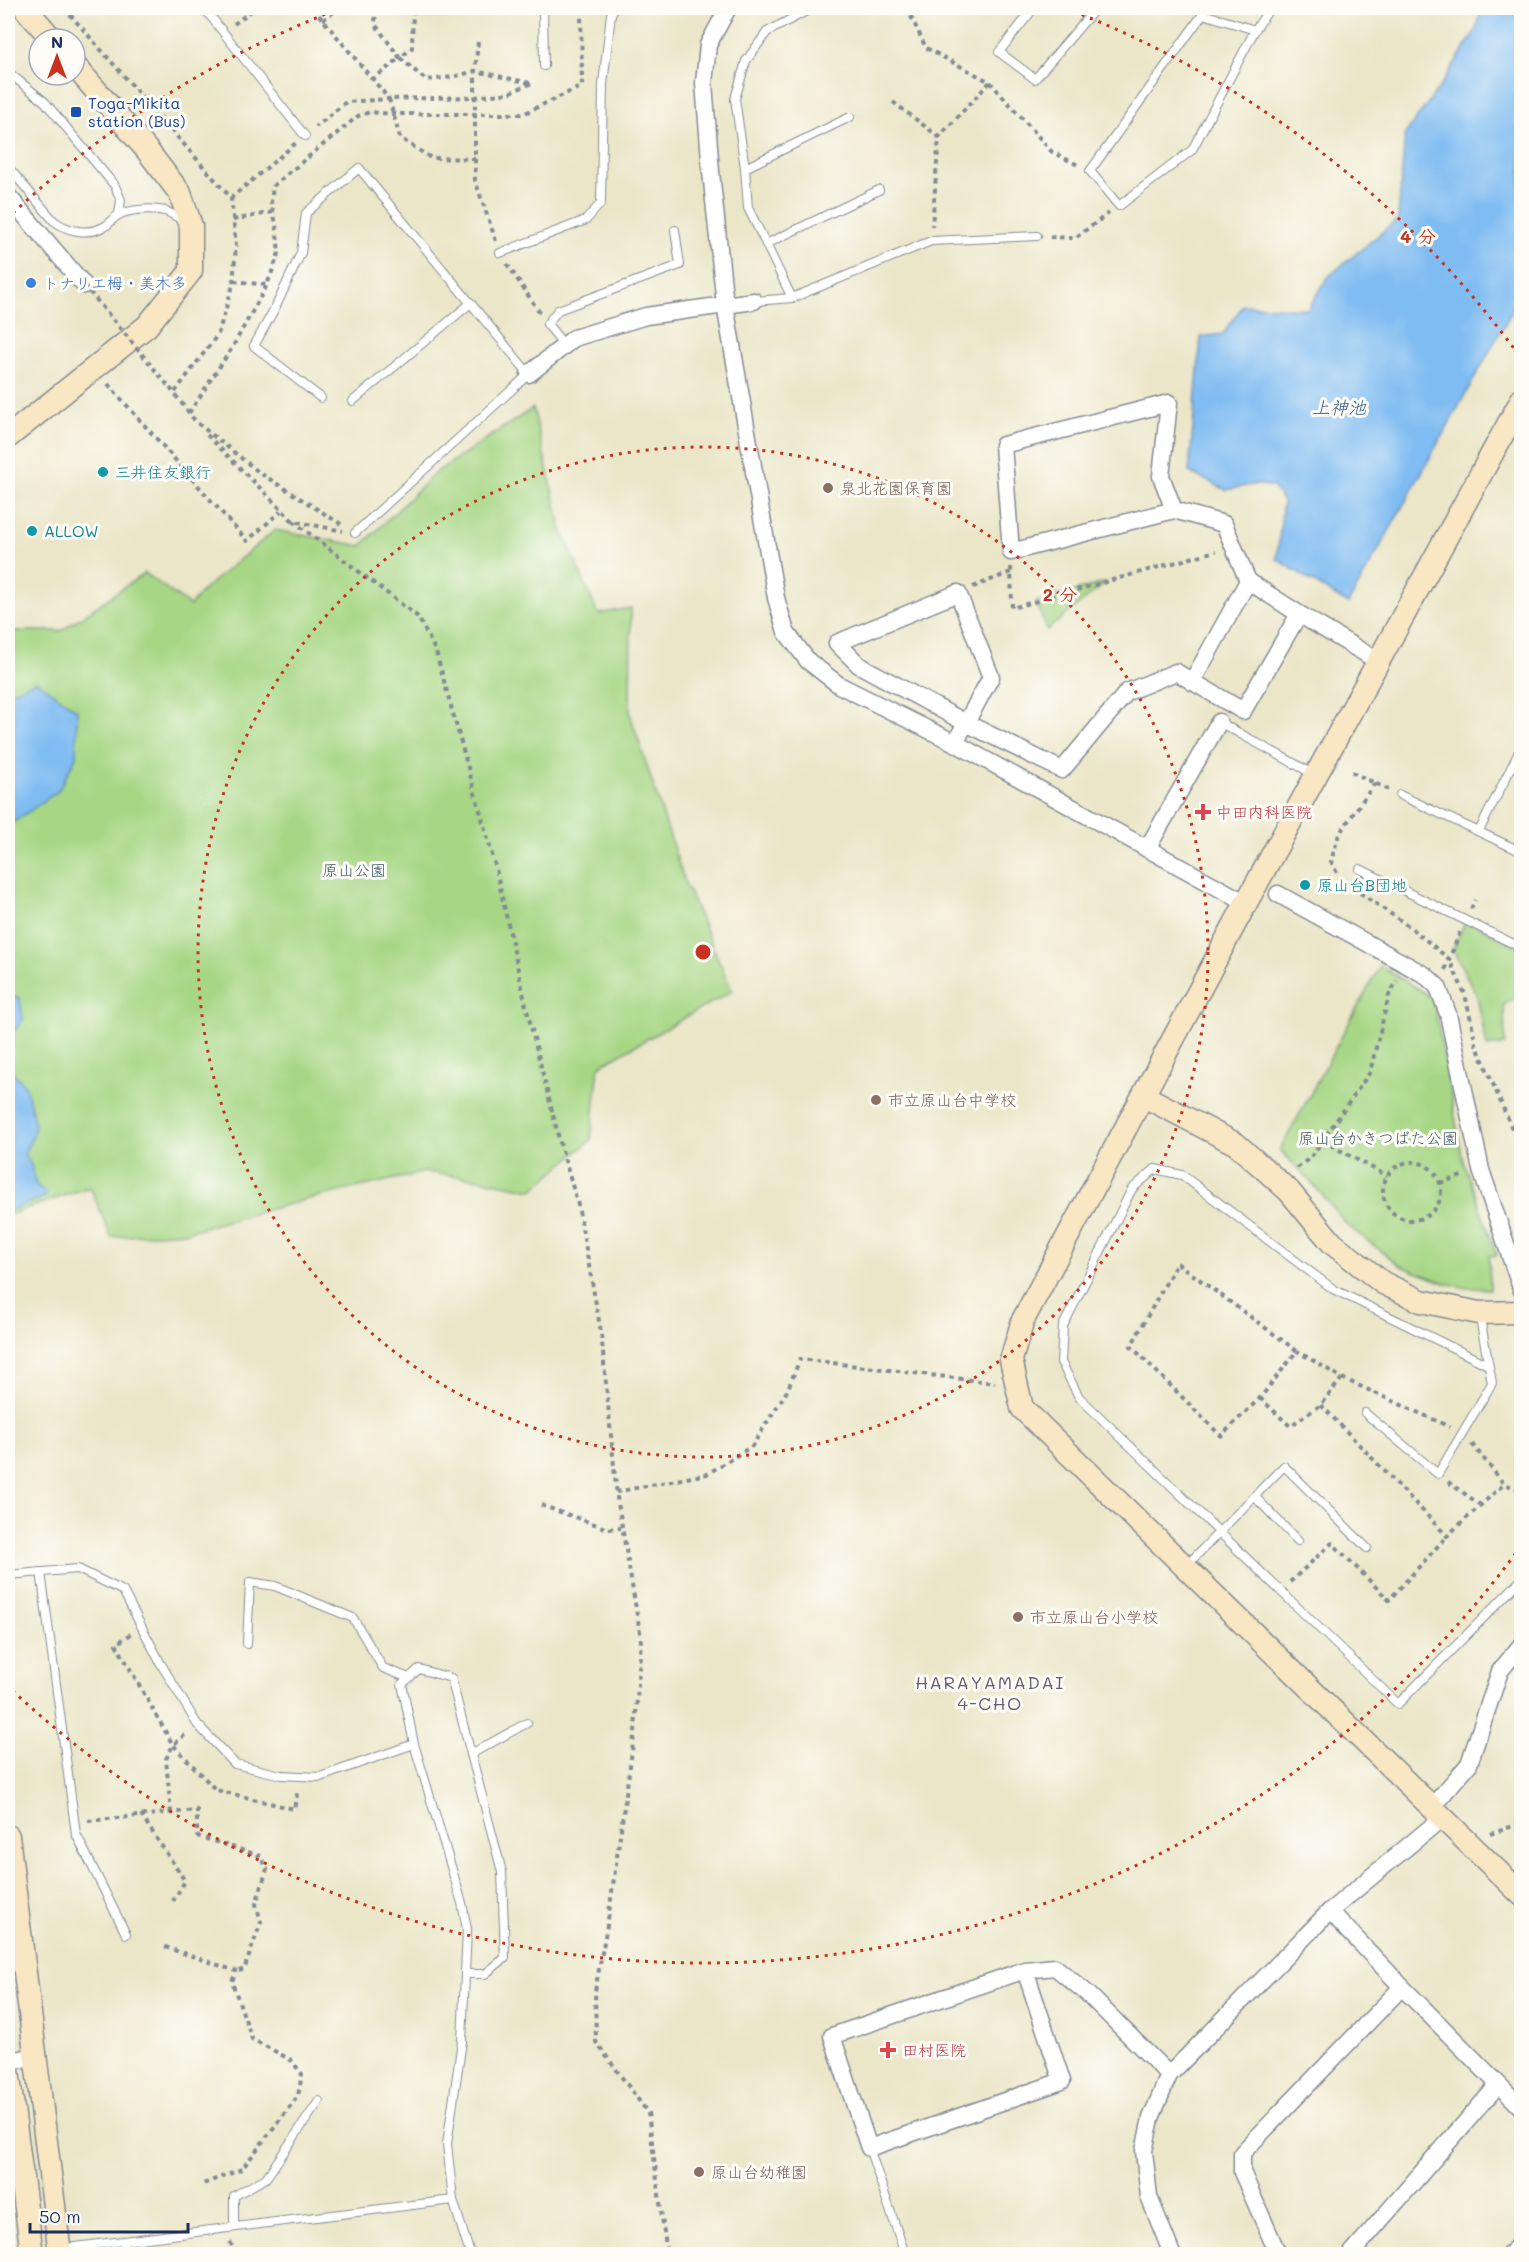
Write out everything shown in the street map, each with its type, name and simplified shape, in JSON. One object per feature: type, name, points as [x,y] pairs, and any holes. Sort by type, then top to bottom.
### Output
[{"type":"street","points":[[25,8],[42,27]]},
{"type":"street","points":[[728,8],[708,45],[704,83],[725,305],[776,598],[786,632],[808,661],[839,685],[955,743],[1246,903]]},
{"type":"street","points":[[8,437],[147,326],[191,271],[191,226],[180,192],[87,80]]},
{"type":"street","points":[[8,196],[84,285]]},
{"type":"street","points":[[529,374],[574,338],[646,316],[754,301]]},
{"type":"street","points":[[1521,399],[1246,903],[1023,1320],[1011,1360],[1022,1408],[1521,1895]]},
{"type":"street","points":[[1174,510],[1161,476],[1169,403],[1003,445],[1011,552],[1174,510],[1224,524],[1248,581],[1378,661]]},
{"type":"street","points":[[1192,682],[1248,581]]},
{"type":"street","points":[[955,743],[966,723],[991,677],[958,593],[837,643],[859,666],[966,723],[1062,770],[1127,692],[1176,672],[1244,711],[1299,614]]},
{"type":"street","points":[[1148,849],[1218,722]]},
{"type":"street","points":[[1278,894],[1425,975],[1438,987],[1448,1014],[1481,1170],[1521,1291]]},
{"type":"street","points":[[1144,1096],[1236,1144],[1289,1191],[1332,1243],[1383,1283],[1421,1301],[1479,1313],[1521,1312]]},
{"type":"street","points":[[1172,2254],[1149,2197],[1144,2151],[1151,2118],[1169,2075],[1330,1911],[1436,1813],[1469,1764],[1500,1671],[1521,1644]]},
{"type":"street","points":[[8,1836],[59,2252]]},
{"type":"street","points":[[1330,1911],[1521,2108]]},
{"type":"street","points":[[1025,1970],[1062,2081],[869,2148],[832,2036],[1025,1970],[1055,1967],[1088,1994],[1169,2075]]},
{"type":"street","points":[[1278,2254],[1242,2172],[1242,2153],[1402,1987]]},
{"type":"street","points":[[8,2061],[34,2057]]},
{"type":"street","points":[[8,2070],[32,2254]]},
{"type":"street","points":[[1351,2254],[1498,2085]]},
{"type":"street","points":[[1510,2254],[1521,2242]]},
{"type":"lane","points":[[8,18],[13,8]]},
{"type":"lane","points":[[204,8],[305,136]]},
{"type":"lane","points":[[543,8],[544,66]]},
{"type":"lane","points":[[500,253],[586,220],[601,203],[603,84],[611,14],[614,8]]},
{"type":"lane","points":[[792,298],[748,208],[735,99],[746,62],[767,32],[812,8]]},
{"type":"lane","points":[[1034,8],[999,52],[1035,79],[1095,8]]},
{"type":"lane","points":[[1255,30],[1203,14],[1090,171],[1119,206],[1192,150],[1255,30],[1270,8]]},
{"type":"lane","points":[[8,72],[45,102],[116,186],[121,200],[119,215]]},
{"type":"lane","points":[[745,168],[850,117]]},
{"type":"lane","points":[[8,167],[54,221],[63,228],[77,231],[91,230],[106,226],[119,215],[144,209],[167,211],[191,226]]},
{"type":"lane","points":[[321,398],[254,346],[302,253],[306,213],[359,168],[529,374],[355,533]]},
{"type":"lane","points":[[766,244],[879,190]]},
{"type":"lane","points":[[565,346],[547,324],[558,310],[680,265],[675,230]]},
{"type":"lane","points":[[754,301],[792,298],[931,241],[1038,236]]},
{"type":"lane","points":[[353,401],[471,303]]},
{"type":"lane","points":[[1218,722],[1316,776]]},
{"type":"lane","points":[[1479,831],[1521,746]]},
{"type":"lane","points":[[1400,795],[1521,852]]},
{"type":"lane","points":[[1359,869],[1521,948]]},
{"type":"lane","points":[[1488,1365],[1333,1289],[1182,1174],[1155,1169],[1132,1189],[1063,1326],[1061,1362],[1079,1397],[1398,1704],[1521,1580]]},
{"type":"lane","points":[[1365,1413],[1438,1474],[1492,1383],[1479,1313]]},
{"type":"lane","points":[[1185,1567],[1284,1466],[1367,1548]]},
{"type":"lane","points":[[1255,1497],[1298,1541]]},
{"type":"lane","points":[[8,1575],[78,1569],[123,1591],[161,1664],[197,1724],[235,1764],[280,1775],[320,1777],[414,1744]]},
{"type":"lane","points":[[42,1572],[76,1834],[126,1934]]},
{"type":"lane","points":[[248,1644],[250,1582],[275,1586],[352,1618],[383,1668],[409,1678]]},
{"type":"lane","points":[[465,1974],[485,1974],[505,1958],[502,1872],[452,1678],[419,1669],[402,1684],[414,1744],[462,1903],[467,1929],[462,2041],[447,2144],[453,2200],[470,2254]]},
{"type":"lane","points":[[471,1754],[527,1723]]},
{"type":"lane","points":[[234,2227],[234,2196],[266,2178],[319,2101]]},
{"type":"lane","points":[[869,2148],[905,2254]]},
{"type":"lane","points":[[59,2252],[123,2241],[453,2200]]},
{"type":"lane","points":[[123,2241],[125,2254]]},
{"type":"path","points":[[66,8],[231,198],[236,245],[234,281],[218,334],[175,392]]},
{"type":"path","points":[[224,33],[255,8]]},
{"type":"path","points":[[313,8],[389,99],[400,138],[431,158],[475,159]]},
{"type":"path","points":[[323,20],[339,8]]},
{"type":"path","points":[[376,8],[375,24],[400,58],[426,80],[475,71],[532,83]]},
{"type":"path","points":[[372,80],[412,48],[414,8]]},
{"type":"path","points":[[189,413],[232,348],[267,285],[279,253],[271,202],[273,186],[358,117],[370,112],[523,114],[582,86],[581,8]]},
{"type":"path","points":[[907,8],[926,48],[990,82],[1052,152],[1090,171]]},
{"type":"path","points":[[478,42],[475,71],[475,180],[500,253],[547,324]]},
{"type":"path","points":[[231,198],[346,102],[475,97],[509,93],[532,83],[544,66]]},
{"type":"path","points":[[931,241],[939,137],[990,82]]},
{"type":"path","points":[[893,102],[939,137]]},
{"type":"path","points":[[1038,236],[1075,238],[1119,206]]},
{"type":"path","points":[[233,220],[273,213]]},
{"type":"path","points":[[234,281],[267,285]]},
{"type":"path","points":[[84,285],[175,392],[196,422],[281,511],[418,617],[436,652],[496,869],[526,1006],[578,1205],[601,1332],[616,1492],[641,1638],[634,1730],[608,1920],[595,1991],[597,2042],[648,2113],[667,2254]]},
{"type":"path","points":[[94,368],[247,541],[281,511]]},
{"type":"path","points":[[196,422],[260,473],[355,533]]},
{"type":"path","points":[[293,521],[355,533]]},
{"type":"path","points":[[1011,552],[1012,608],[1233,546]]},
{"type":"path","points":[[958,593],[1011,572]]},
{"type":"path","points":[[1352,772],[1400,795]]},
{"type":"path","points":[[1438,987],[1475,900]]},
{"type":"path","points":[[1449,959],[1465,994],[1476,1044],[1521,1152]]},
{"type":"path","points":[[1297,1168],[1311,1157],[1370,1072],[1389,995],[1407,965]]},
{"type":"path","points":[[1323,1141],[1387,1176]]},
{"type":"path","points":[[1405,1163],[1424,1164],[1432,1170],[1440,1183],[1440,1197],[1430,1214],[1412,1220],[1402,1218],[1388,1207],[1383,1190],[1387,1176],[1396,1167],[1405,1163]]},
{"type":"path","points":[[1440,1183],[1481,1170]]},
{"type":"path","points":[[1298,1351],[1260,1398],[1221,1436],[1131,1346],[1177,1263],[1298,1351],[1342,1378],[1462,1432],[1504,1484],[1521,1490]]},
{"type":"path","points":[[616,1492],[707,1474],[752,1446],[787,1391],[800,1359],[1017,1385]]},
{"type":"path","points":[[1260,1398],[1290,1426],[1321,1405],[1342,1378]]},
{"type":"path","points":[[1321,1405],[1448,1536]]},
{"type":"path","points":[[1438,1474],[1482,1506]]},
{"type":"path","points":[[1281,1591],[1332,1544],[1389,1600],[1448,1536],[1504,1484]]},
{"type":"path","points":[[541,1505],[608,1529],[621,1528]]},
{"type":"path","points":[[171,1813],[166,1759],[173,1745],[197,1724]]},
{"type":"path","points":[[75,1823],[197,1810],[197,1836],[261,1856],[267,1869],[256,1904],[261,1922],[244,1970],[236,1971],[165,1947]]},
{"type":"path","points":[[141,1815],[185,1881],[173,1901]]},
{"type":"path","points":[[1467,1842],[1521,1823]]},
{"type":"path","points":[[203,2184],[242,2169],[298,2096],[302,2074],[291,2060],[252,2039],[231,1983],[236,1971]]},
{"type":"green space","name":"原山公園","points":[[533,408],[562,531],[598,614],[631,608],[630,714],[684,880],[732,991],[599,1066],[591,1140],[532,1190],[473,1178],[425,1172],[308,1199],[186,1232],[111,1237],[90,1187],[8,1215],[8,631],[61,631],[145,573],[190,606],[202,591],[275,530],[361,546],[435,473]]},
{"type":"green space","points":[[1107,582],[1047,630],[1036,602]]},
{"type":"green space","points":[[1466,920],[1521,948],[1521,993],[1504,1005],[1505,1044],[1487,1047],[1477,996],[1453,950]]},
{"type":"green space","name":"原山台かきつばた公園","points":[[1380,966],[1433,998],[1463,1161],[1497,1255],[1489,1256],[1490,1289],[1467,1288],[1445,1283],[1401,1266],[1348,1226],[1313,1184],[1280,1150]]},
{"type":"water","name":"上神池","points":[[1482,8],[1521,8],[1521,295],[1348,604],[1277,559],[1283,501],[1273,487],[1256,484],[1226,490],[1189,472],[1201,337],[1223,334],[1243,305],[1308,309],[1329,276],[1398,219],[1405,134],[1439,88],[1476,30]]},
{"type":"water","points":[[36,681],[77,710],[76,757],[58,791],[8,826],[8,693]]},
{"type":"water","points":[[8,996],[20,998],[23,1020],[8,1038]]},
{"type":"water","points":[[8,1066],[26,1087],[35,1126],[24,1154],[31,1165],[36,1185],[47,1193],[45,1197],[8,1211]]},
{"type":"place","name":"Toga-Mikita station (Bus)","points":[[76,112]]},
{"type":"place","name":"トナリエ栂・美木多","points":[[31,283]]},
{"type":"place","name":"三井住友銀行","points":[[103,472]]},
{"type":"place","name":"泉北花園保育園","points":[[828,488]]},
{"type":"place","name":"ALLOW","points":[[32,531]]},
{"type":"place","name":"中田内科医院","points":[[1203,812]]},
{"type":"place","name":"原山台B団地","points":[[1305,885]]},
{"type":"place","name":"市立原山台中学校","points":[[876,1100]]},
{"type":"place","name":"市立原山台小学校","points":[[1018,1617]]},
{"type":"place","name":"田村医院","points":[[888,2050]]},
{"type":"place","name":"原山台幼稚園","points":[[699,2172]]},
{"type":"district","name":"HARAYAMADAI 4-CHO","points":[[990,1693]]}]
